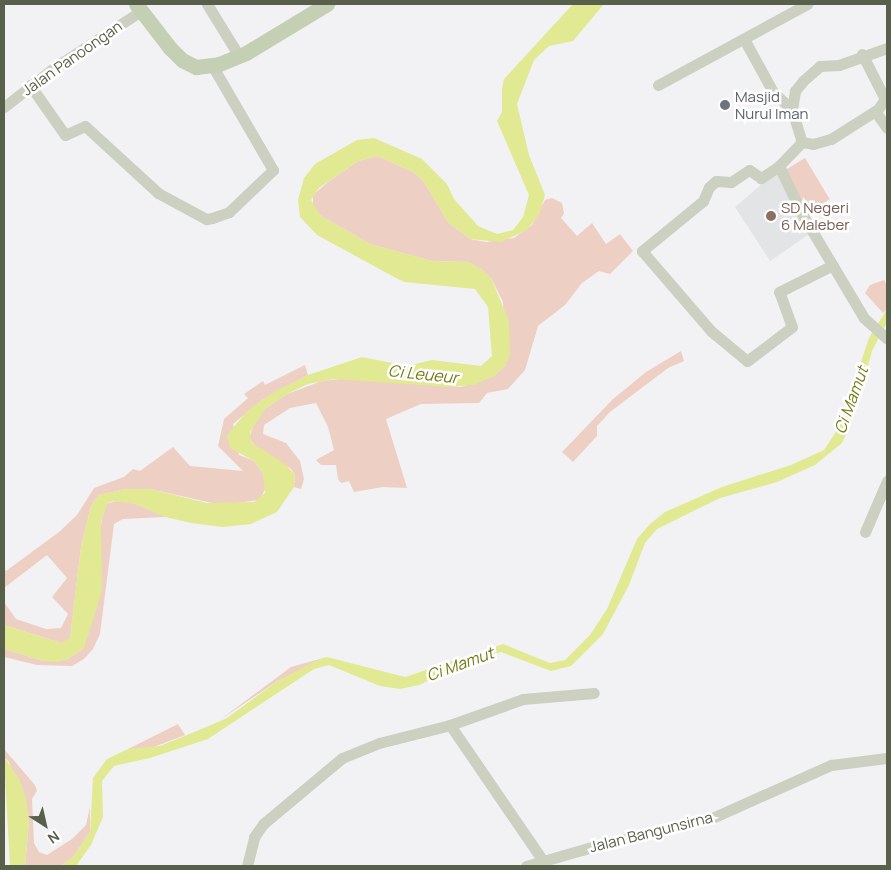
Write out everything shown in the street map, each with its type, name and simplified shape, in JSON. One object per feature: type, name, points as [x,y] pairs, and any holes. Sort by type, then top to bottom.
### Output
[{"type":"main road","points":[[139,8],[182,60],[196,67],[212,65],[239,56],[327,4]]},
{"type":"street","points":[[207,4],[239,56]]},
{"type":"street","points":[[658,85],[807,4]]},
{"type":"street","name":"Jalan Panoongan","points":[[4,107],[30,86],[139,8]]},
{"type":"street","points":[[744,39],[773,92],[792,110]]},
{"type":"street","points":[[802,142],[792,110],[795,91],[811,72],[820,66],[843,64],[862,54],[887,48]]},
{"type":"street","points":[[802,142],[813,144],[831,139],[876,112],[885,99],[862,54]]},
{"type":"street","points":[[30,86],[65,135],[85,126],[158,193],[198,215],[212,218],[229,212],[273,170],[212,65]]},
{"type":"street","points":[[876,112],[887,128]]},
{"type":"street","points":[[802,142],[779,166],[761,178],[749,170],[731,182],[716,181],[709,187],[703,201],[643,248],[643,253],[711,331],[746,361],[792,327],[779,292],[833,265]]},
{"type":"street","points":[[779,166],[792,197],[833,265],[881,335]]},
{"type":"street","points":[[865,532],[887,481]]},
{"type":"street","points":[[247,866],[254,838],[263,824],[325,769],[342,758],[379,743],[450,725],[523,699],[594,693]]},
{"type":"street","points":[[450,725],[543,861]]},
{"type":"street","name":"Jalan Bangunsirna","points":[[526,866],[715,817],[831,764],[887,758]]},
{"type":"shaded area","points":[[378,156],[415,173],[424,182],[448,222],[470,239],[486,242],[514,238],[532,225],[545,200],[552,198],[562,203],[564,214],[561,218],[577,236],[592,223],[606,244],[620,234],[633,251],[610,274],[599,271],[582,283],[565,305],[538,326],[525,370],[508,389],[487,393],[479,403],[421,404],[386,419],[407,488],[383,487],[354,492],[349,481],[341,483],[338,479],[336,465],[321,465],[316,460],[334,450],[328,427],[316,403],[290,408],[264,425],[263,434],[286,443],[300,461],[304,479],[301,489],[294,487],[295,475],[291,469],[255,446],[249,438],[255,421],[266,408],[287,394],[322,381],[349,378],[461,387],[494,376],[506,365],[503,302],[491,278],[481,269],[468,262],[432,261],[370,244],[321,216],[313,206],[313,195],[328,182],[358,161]]},
{"type":"shaded area","points":[[805,158],[830,199],[808,212],[784,171]]},
{"type":"shaded area","name":"SD Negeri 6 Maleber","points":[[776,172],[811,233],[770,261],[735,207]]},
{"type":"shaded area","points":[[884,280],[887,285],[887,308],[883,313],[865,293],[870,285]]},
{"type":"shaded area","points":[[681,351],[684,361],[668,368],[610,412],[597,426],[597,436],[573,462],[562,452],[613,399],[646,372]]},
{"type":"shaded area","points":[[305,365],[308,375],[262,400],[233,424],[239,455],[254,461],[263,473],[266,487],[260,500],[221,505],[150,489],[126,489],[99,495],[91,506],[81,547],[70,639],[61,643],[4,625],[4,602],[16,619],[46,629],[61,628],[68,614],[52,597],[67,578],[47,555],[4,588],[4,568],[6,571],[59,532],[77,515],[94,488],[124,477],[133,469],[140,471],[173,447],[190,466],[243,471],[218,446],[224,419],[248,398],[244,394],[263,381],[265,385]]},
{"type":"shaded area","points":[[118,500],[136,504],[165,517],[123,519],[114,524],[100,634],[93,649],[84,659],[72,666],[37,665],[4,657],[4,649],[44,661],[66,660],[84,648],[103,511],[107,504]]},
{"type":"shaded area","points":[[327,657],[276,682],[217,722],[291,667]]},
{"type":"shaded area","points":[[178,724],[185,735],[146,750],[128,749]]},
{"type":"shaded area","points":[[4,749],[35,785],[37,791],[32,799],[34,843],[39,852],[47,855],[72,839],[86,825],[90,807],[90,832],[73,857],[61,866],[25,866],[29,822],[9,762],[4,757]]},
{"type":"water","name":"Ci Leueur","points":[[573,4],[604,4],[573,41],[549,46],[534,60],[517,104],[529,155],[545,195],[540,213],[527,230],[501,242],[470,239],[448,222],[424,182],[415,173],[378,156],[358,161],[319,188],[311,200],[321,216],[370,244],[432,261],[468,262],[481,269],[491,278],[509,321],[510,354],[506,365],[494,376],[474,385],[447,387],[334,379],[308,384],[287,394],[266,408],[250,432],[252,443],[285,464],[295,475],[294,487],[277,512],[251,524],[223,527],[165,517],[136,504],[113,501],[107,504],[101,522],[102,591],[84,648],[66,660],[56,662],[44,661],[4,649],[4,625],[61,643],[70,638],[81,547],[91,506],[99,495],[126,489],[150,489],[207,503],[254,502],[265,493],[263,473],[254,461],[230,448],[227,435],[248,410],[274,392],[308,375],[362,357],[407,366],[432,360],[481,366],[492,356],[488,307],[475,289],[404,282],[396,278],[317,235],[300,217],[298,200],[304,178],[315,164],[357,140],[374,138],[422,159],[447,184],[454,199],[478,226],[497,234],[513,230],[523,217],[529,195],[497,121],[502,112],[504,79]]},
{"type":"water","name":"Ci Mamut","points":[[887,309],[887,322],[872,351],[854,416],[842,443],[815,465],[777,482],[720,498],[657,529],[645,543],[629,585],[603,634],[571,666],[551,671],[501,652],[465,663],[419,685],[400,689],[380,686],[329,665],[314,669],[208,739],[150,758],[114,766],[102,781],[103,817],[91,845],[76,866],[61,866],[73,857],[90,832],[93,778],[107,759],[128,749],[160,746],[227,718],[276,682],[317,660],[327,657],[405,677],[503,644],[550,663],[565,660],[590,635],[607,609],[637,539],[650,524],[665,512],[722,487],[791,465],[824,450],[839,427],[869,338]]},
{"type":"water","points":[[4,757],[20,780],[26,799],[29,822],[25,866],[10,866]]},
{"type":"place","name":"Masjid Nurul Iman","points":[[725,105]]},
{"type":"place","name":"SD Negeri 6 Maleber","points":[[771,216]]}]
